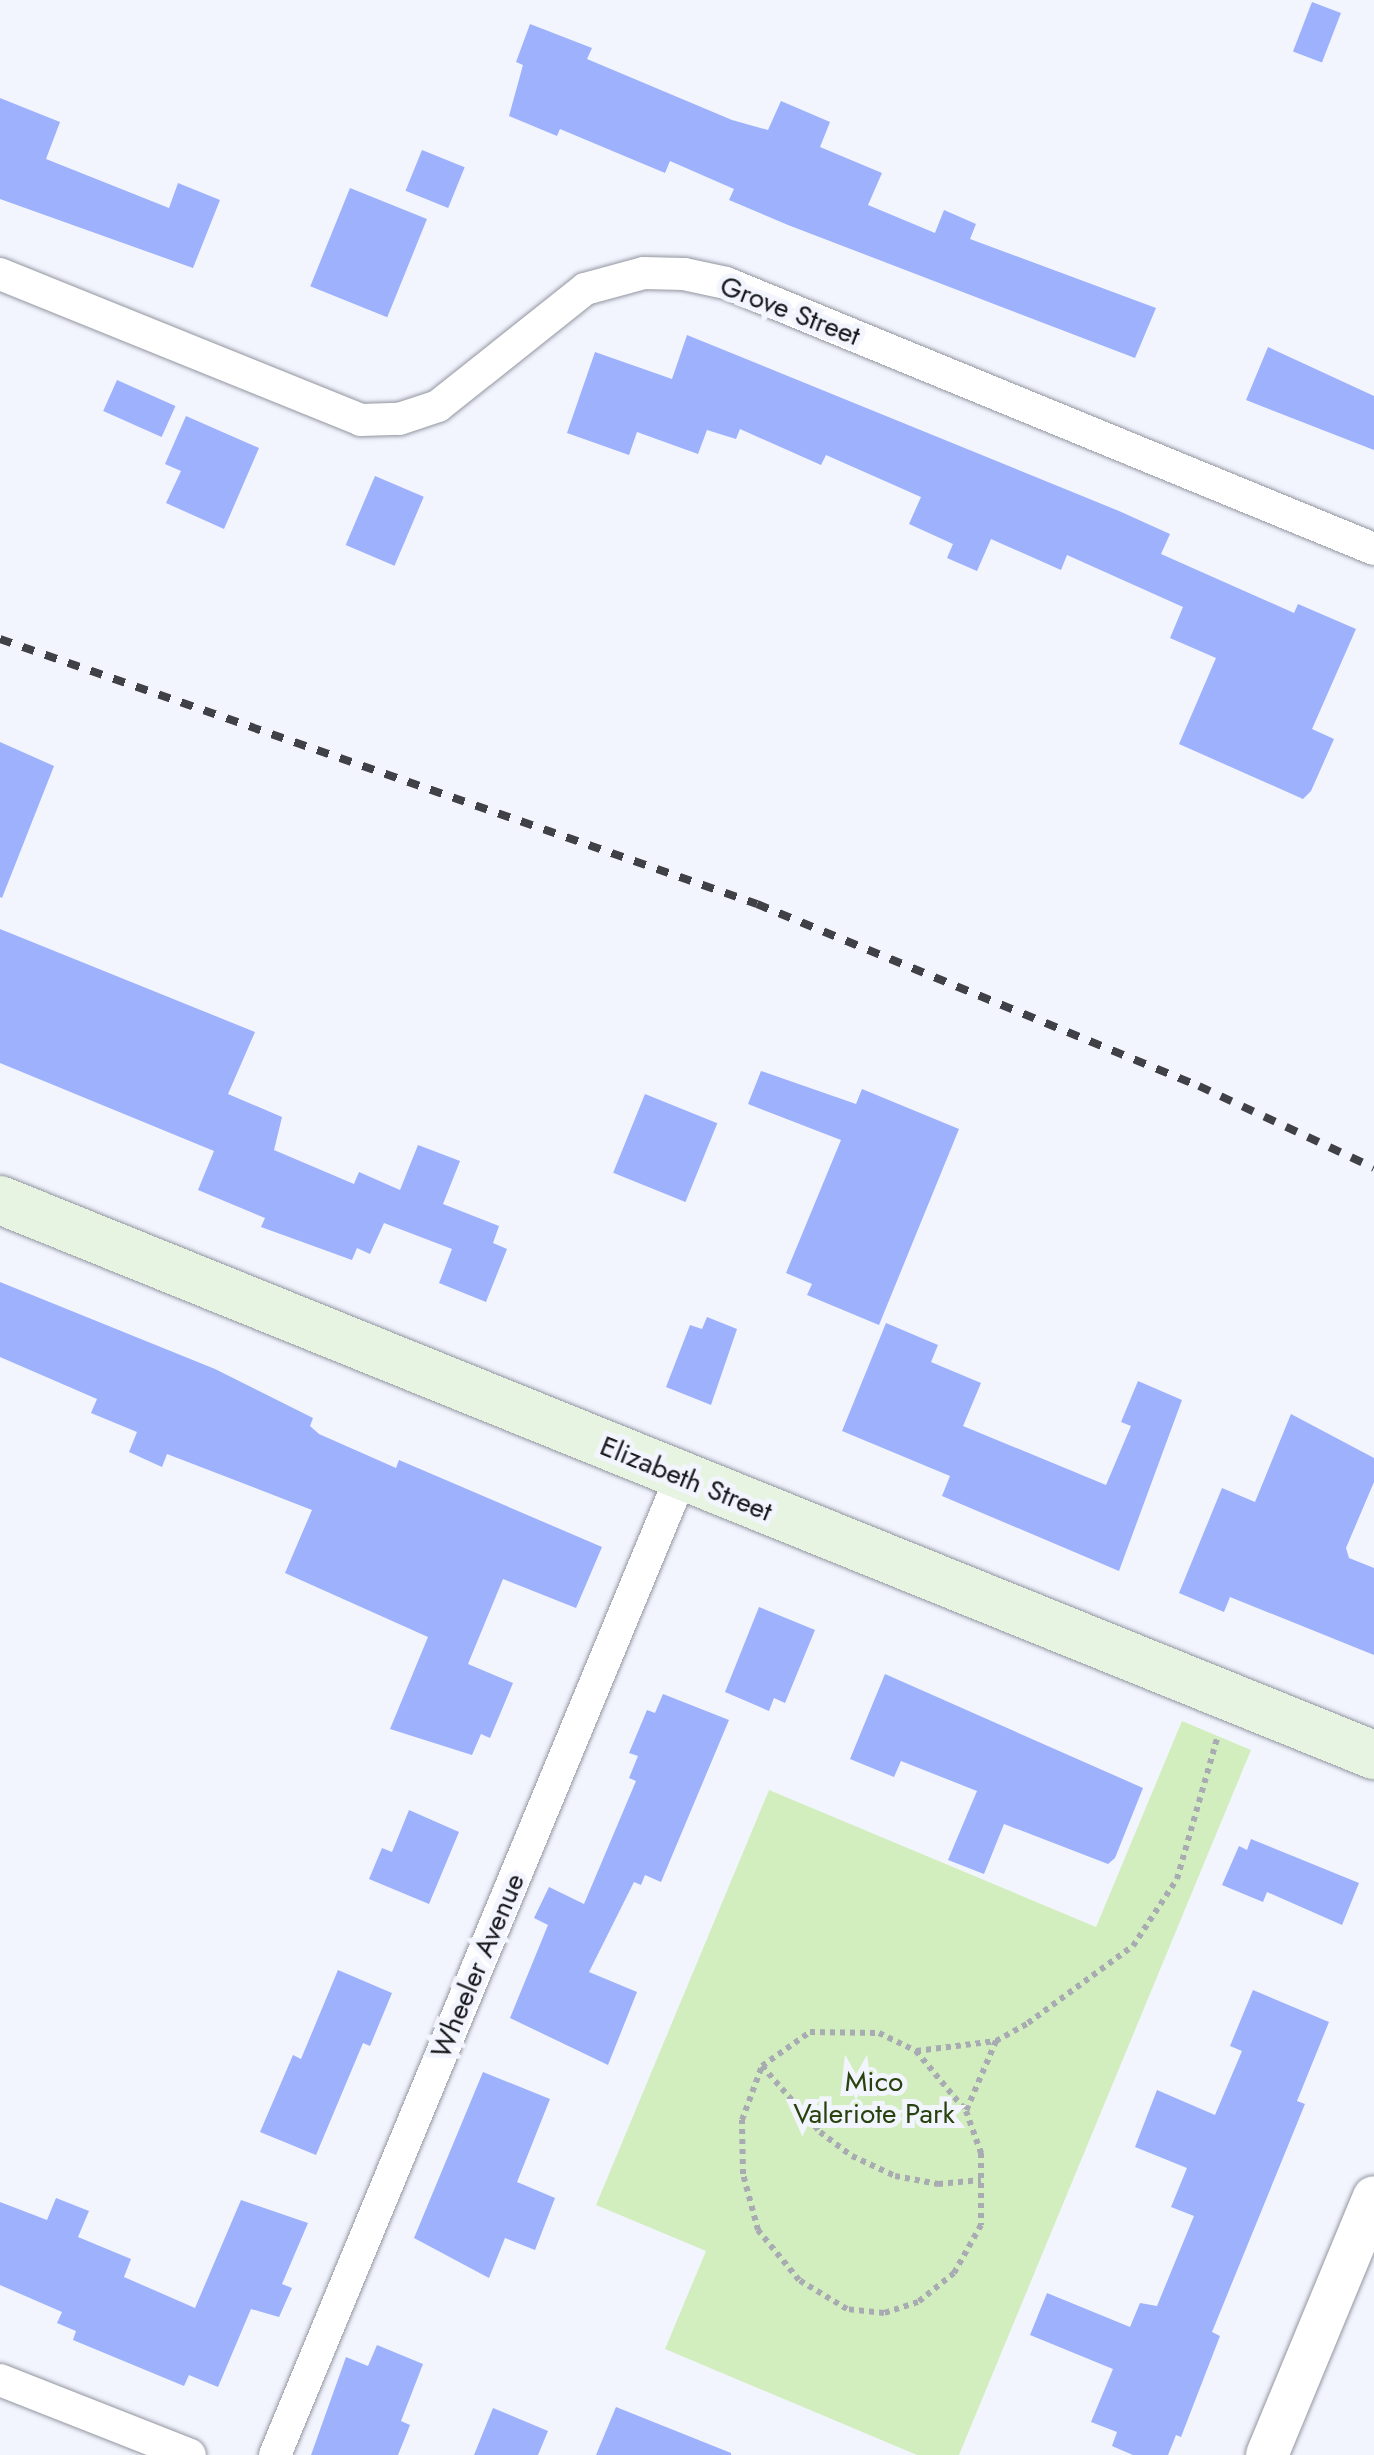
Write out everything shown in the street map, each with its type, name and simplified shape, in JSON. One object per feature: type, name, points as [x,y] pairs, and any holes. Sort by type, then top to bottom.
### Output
[{"type":"main road","name":"Elizabeth Street","points":[[0,1200],[1227,1699],[1374,1755]]},
{"type":"street","name":"Grove Street","points":[[0,274],[361,420],[399,419],[438,406],[585,289],[644,273],[684,274],[726,283],[1374,549]]},
{"type":"street","name":"Wheeler Avenue","points":[[275,2455],[681,1477]]},
{"type":"street","points":[[1267,2455],[1374,2197]]},
{"type":"street","points":[[0,2380],[190,2455]]},
{"type":"path","points":[[916,2051],[996,2042],[1133,1946],[1177,1878],[1227,1699]]},
{"type":"path","points":[[842,2027],[879,2033],[916,2051],[966,2111],[981,2153],[980,2225],[954,2273],[918,2302],[884,2313],[848,2308],[799,2280],[758,2230],[743,2174],[742,2120],[762,2066],[810,2032],[842,2027]]},
{"type":"path","points":[[966,2111],[996,2042]]},
{"type":"path","points":[[762,2066],[820,2132],[852,2156],[895,2176],[938,2184],[981,2180]]},
{"type":"green space","name":"Mico Valeriote Park","points":[[1182,1721],[1251,1750],[959,2455],[917,2455],[665,2349],[706,2251],[596,2205],[769,1790],[1096,1927]]},
{"type":"building","points":[[1312,2],[1341,13],[1322,63],[1293,51]]},
{"type":"building","points":[[530,24],[592,48],[587,59],[732,120],[768,130],[781,101],[830,122],[820,147],[882,173],[868,205],[935,233],[944,210],[976,224],[970,239],[1156,308],[1135,358],[788,225],[729,200],[734,189],[670,161],[665,173],[560,129],[557,136],[509,116],[523,65],[516,62]]},
{"type":"building","points":[[0,98],[60,122],[46,159],[169,208],[178,183],[220,200],[193,268],[0,199]]},
{"type":"building","points":[[422,150],[465,167],[448,208],[406,191]]},
{"type":"building","points":[[350,188],[427,219],[387,317],[310,286]]},
{"type":"building","points":[[687,335],[1119,511],[1170,534],[1161,554],[1294,613],[1298,604],[1356,629],[1312,729],[1334,739],[1311,791],[1303,799],[1179,744],[1216,658],[1170,638],[1183,607],[1067,555],[1061,570],[991,539],[977,571],[947,558],[953,544],[909,524],[921,497],[826,455],[821,465],[740,429],[736,439],[707,430],[698,454],[637,432],[629,455],[567,433],[595,352],[672,379]]},
{"type":"building","points":[[1268,347],[1374,396],[1374,450],[1246,400]]},
{"type":"building","points":[[117,380],[175,406],[162,437],[103,411]]},
{"type":"building","points":[[186,416],[259,448],[224,529],[166,503],[181,471],[165,464]]},
{"type":"building","points":[[375,476],[424,497],[394,566],[346,545]]},
{"type":"building","points":[[0,742],[54,766],[2,898],[0,897]]},
{"type":"building","points":[[0,929],[255,1032],[228,1094],[282,1117],[274,1150],[354,1184],[359,1172],[400,1190],[418,1145],[460,1161],[443,1204],[499,1226],[493,1243],[507,1249],[486,1302],[439,1283],[452,1249],[384,1223],[370,1254],[357,1248],[352,1260],[261,1227],[265,1218],[198,1190],[214,1151],[0,1063]]},
{"type":"building","points":[[761,1071],[856,1104],[862,1089],[959,1129],[879,1325],[807,1295],[812,1284],[786,1273],[841,1140],[748,1104]]},
{"type":"building","points":[[645,1094],[717,1123],[685,1202],[613,1173]]},
{"type":"building","points":[[0,1282],[215,1369],[313,1418],[310,1426],[319,1434],[396,1468],[399,1460],[602,1547],[576,1608],[503,1579],[468,1664],[513,1683],[490,1738],[481,1734],[472,1755],[390,1729],[428,1637],[285,1573],[312,1510],[167,1454],[162,1467],[129,1452],[137,1432],[91,1413],[97,1399],[0,1357]]},
{"type":"building","points":[[707,1317],[737,1329],[711,1405],[666,1387],[690,1325],[702,1329]]},
{"type":"building","points":[[886,1323],[938,1345],[931,1362],[981,1383],[963,1426],[1106,1485],[1131,1426],[1121,1422],[1138,1381],[1182,1400],[1119,1571],[942,1496],[950,1476],[842,1431]]},
{"type":"building","points":[[1291,1414],[1374,1458],[1374,1482],[1346,1548],[1349,1558],[1374,1568],[1374,1655],[1230,1597],[1224,1612],[1179,1593],[1222,1488],[1255,1502]]},
{"type":"building","points":[[759,1607],[815,1630],[785,1703],[774,1698],[769,1711],[725,1692]]},
{"type":"building","points":[[885,1674],[1143,1788],[1115,1858],[1108,1864],[1004,1824],[984,1874],[948,1860],[977,1791],[901,1761],[894,1777],[850,1759]]},
{"type":"building","points":[[663,1694],[729,1720],[661,1882],[645,1875],[641,1885],[634,1882],[589,1972],[637,1992],[608,2065],[510,2018],[548,1925],[534,1918],[549,1887],[584,1904],[636,1781],[629,1778],[638,1756],[629,1753],[647,1710],[655,1713]]},
{"type":"building","points":[[409,1810],[459,1832],[429,1904],[369,1879],[382,1848],[392,1852]]},
{"type":"building","points":[[1251,1839],[1359,1883],[1342,1925],[1267,1892],[1263,1902],[1222,1885],[1239,1846],[1247,1850]]},
{"type":"building","points":[[338,1970],[392,1993],[370,2046],[363,2043],[316,2155],[260,2132],[293,2055],[301,2059]]},
{"type":"building","points":[[1253,1990],[1329,2022],[1297,2101],[1305,2104],[1212,2332],[1220,2336],[1181,2437],[1176,2435],[1168,2455],[1133,2455],[1112,2446],[1117,2432],[1091,2422],[1113,2369],[1030,2335],[1047,2293],[1130,2327],[1140,2303],[1157,2306],[1194,2216],[1171,2207],[1187,2168],[1135,2147],[1157,2090],[1215,2115],[1242,2051],[1230,2046]]},
{"type":"building","points":[[483,2072],[550,2099],[517,2182],[555,2198],[535,2250],[505,2238],[489,2278],[414,2238]]},
{"type":"building","points":[[56,2198],[89,2211],[78,2237],[131,2259],[124,2277],[195,2308],[241,2200],[308,2223],[282,2284],[292,2288],[279,2317],[251,2309],[218,2387],[189,2375],[184,2386],[73,2340],[76,2331],[57,2323],[62,2312],[0,2285],[0,2202],[47,2220]]},
{"type":"building","points":[[377,2345],[423,2364],[401,2421],[410,2425],[398,2455],[311,2455],[346,2357],[368,2366]]},
{"type":"building","points":[[616,2407],[731,2453],[731,2455],[596,2455]]},
{"type":"building","points":[[493,2408],[548,2431],[538,2455],[474,2455]]},
{"type":"railway","points":[[0,639],[757,904],[1199,1086],[1374,1168]]}]
